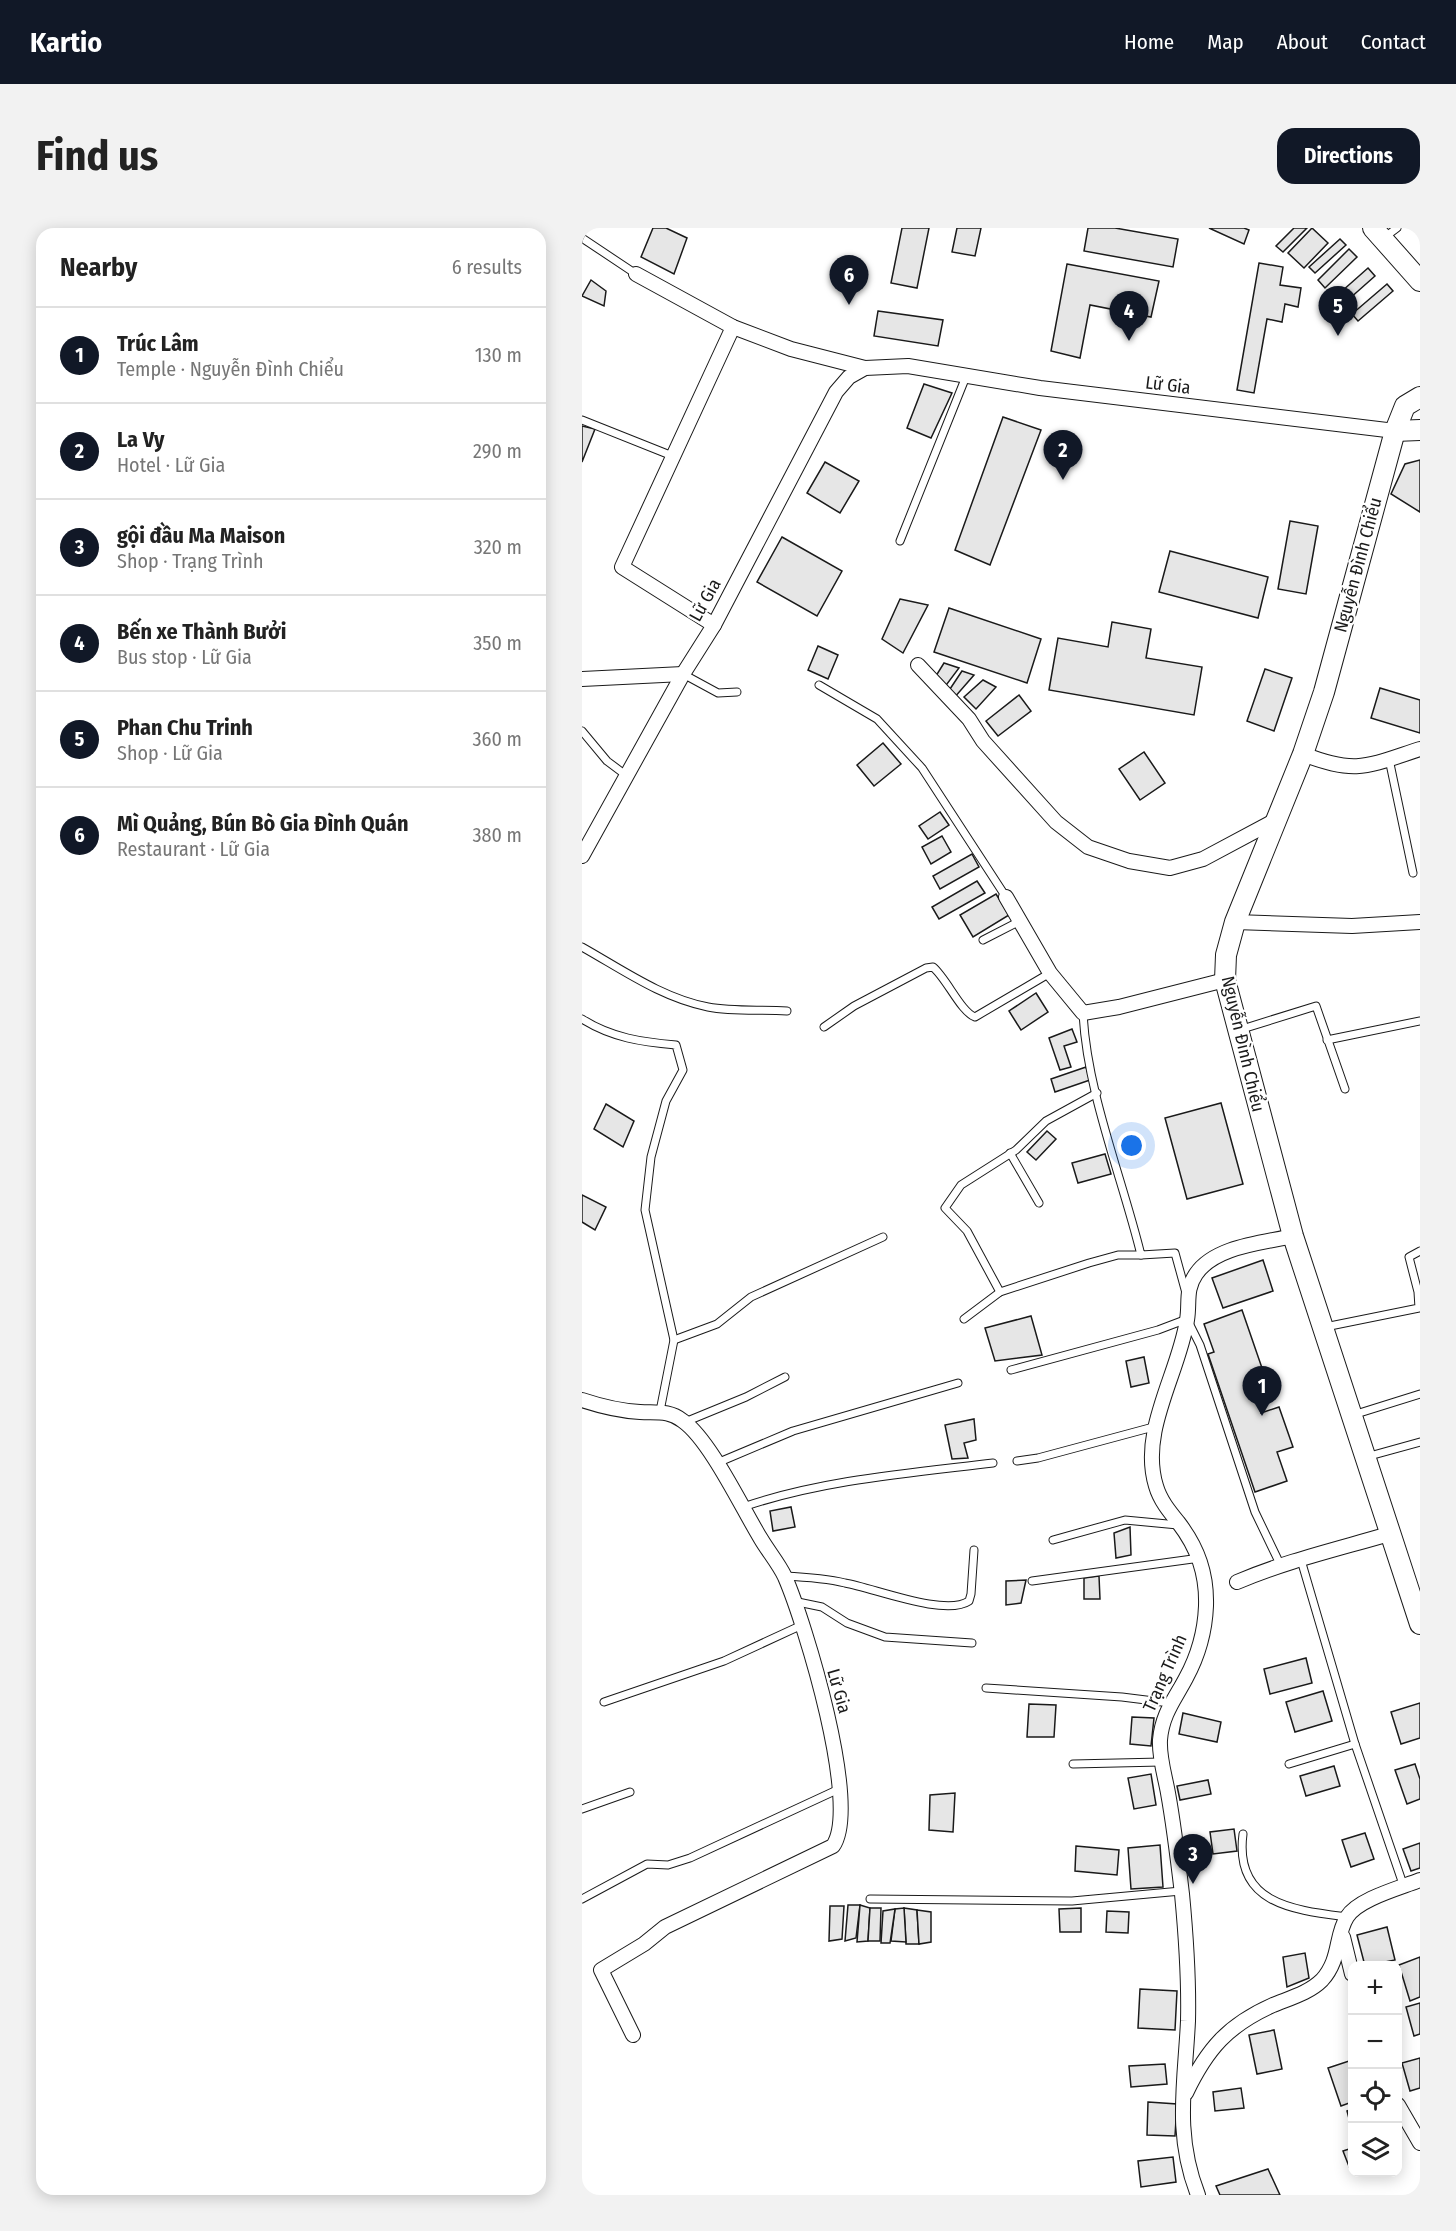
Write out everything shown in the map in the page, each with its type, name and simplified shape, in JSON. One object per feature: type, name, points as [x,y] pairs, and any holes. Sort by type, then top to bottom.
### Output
[{"type":"main road","points":[[1384,232],[1420,281]]},
{"type":"main road","name":"Nguyễn Đình Chiểu","points":[[1420,397],[1405,406],[1395,431],[1324,692],[1303,754],[1235,922],[1226,955],[1225,980],[1293,1236],[1389,1534],[1416,1598],[1420,1624]]},
{"type":"main road","points":[[1395,431],[1420,430]]},
{"type":"street","name":"Lữ Gia","points":[[636,274],[733,327],[791,349],[865,368],[908,366],[968,374],[1040,388],[1395,431]]},
{"type":"street","points":[[714,625],[622,567],[675,457],[733,327]]},
{"type":"street","name":"Lữ Gia","points":[[582,856],[683,674],[714,625],[836,392],[849,377],[865,368]]},
{"type":"street","points":[[918,665],[969,719],[983,741],[1056,822],[1088,847],[1129,861],[1170,868],[1203,859],[1276,820]]},
{"type":"street","points":[[582,679],[683,674]]},
{"type":"street","points":[[1303,754],[1330,765],[1355,769],[1420,749]]},
{"type":"street","points":[[1006,897],[1050,973],[1083,1013],[1119,1007],[1225,980]]},
{"type":"street","points":[[1235,922],[1352,926],[1420,922]]},
{"type":"street","points":[[1186,1296],[1196,1275],[1209,1261],[1233,1251],[1293,1236]]},
{"type":"street","name":"Trạng Trình","points":[[1186,1296],[1188,1319],[1157,1426],[1153,1472],[1156,1487],[1200,1558],[1206,1581],[1204,1623],[1194,1662],[1170,1703],[1162,1722],[1161,1762],[1181,1891],[1188,2020],[1182,2103],[1184,2151],[1198,2195]]},
{"type":"street","name":"Lữ Gia","points":[[582,1400],[640,1412],[660,1411],[685,1422],[717,1463],[784,1576],[802,1625],[837,1759],[840,1822],[837,1839],[833,1846],[665,1927],[644,1944],[602,1970],[633,2035]]},
{"type":"street","points":[[1237,1582],[1280,1564],[1389,1534]]},
{"type":"street","points":[[1347,1917],[1360,1904],[1420,1880]]},
{"type":"street","name":"Trạng Trình","points":[[1182,2103],[1205,2057],[1217,2041],[1239,2023],[1298,1995],[1322,1980],[1335,1962],[1347,1917]]},
{"type":"street","points":[[1342,1935],[1349,1961]]},
{"type":"street","points":[[1402,2112],[1420,2143]]},
{"type":"lane","name":"Lữ Gia","points":[[582,238],[636,274]]},
{"type":"lane","points":[[900,541],[968,374]]},
{"type":"lane","points":[[582,420],[675,457]]},
{"type":"lane","points":[[683,674],[718,693],[737,692]]},
{"type":"lane","points":[[819,685],[877,719],[922,768],[1006,897]]},
{"type":"lane","points":[[582,731],[607,761],[627,776]]},
{"type":"lane","points":[[1389,759],[1413,873]]},
{"type":"lane","points":[[983,940],[1020,921]]},
{"type":"lane","points":[[582,947],[668,995],[688,1002],[739,1011],[788,1011]]},
{"type":"lane","points":[[824,1028],[854,1006],[926,968],[933,967],[940,973],[968,1013],[975,1017],[1050,973]]},
{"type":"lane","points":[[1237,1031],[1316,1006],[1345,1089]]},
{"type":"lane","points":[[1083,1013],[1084,1036],[1097,1093],[1141,1255]]},
{"type":"lane","points":[[582,1018],[597,1028],[635,1042],[676,1045],[683,1070],[666,1101],[660,1123],[651,1157],[645,1210],[674,1340],[660,1411]]},
{"type":"lane","points":[[1328,1040],[1420,1021]]},
{"type":"lane","points":[[1000,1292],[967,1231],[945,1208],[961,1185],[1010,1153],[1046,1121],[1097,1093]]},
{"type":"lane","points":[[1010,1153],[1039,1203]]},
{"type":"lane","points":[[674,1340],[717,1324],[751,1297],[883,1237]]},
{"type":"lane","points":[[1322,1327],[1419,1308],[1418,1292],[1408,1257],[1420,1251]]},
{"type":"lane","points":[[964,1319],[1000,1292],[1118,1256],[1175,1253],[1186,1296]]},
{"type":"lane","points":[[1011,1370],[1158,1330],[1188,1319],[1200,1346],[1255,1512],[1280,1564]]},
{"type":"lane","points":[[685,1422],[746,1397],[785,1377]]},
{"type":"lane","points":[[717,1463],[793,1431],[958,1383]]},
{"type":"lane","points":[[1351,1416],[1420,1394]]},
{"type":"lane","points":[[1017,1461],[1157,1426]]},
{"type":"lane","points":[[1364,1457],[1420,1442]]},
{"type":"lane","points":[[743,1507],[763,1500],[888,1475],[993,1463]]},
{"type":"lane","points":[[1053,1540],[1125,1520],[1180,1525]]},
{"type":"lane","points":[[784,1576],[842,1582],[926,1604],[958,1605],[969,1601],[974,1550]]},
{"type":"lane","points":[[1032,1581],[1200,1558]]},
{"type":"lane","points":[[1301,1560],[1355,1744],[1404,1887]]},
{"type":"lane","points":[[793,1601],[822,1607],[847,1623],[885,1637],[972,1643]]},
{"type":"lane","points":[[604,1702],[715,1664],[802,1625]]},
{"type":"lane","points":[[986,1688],[1112,1696],[1170,1703]]},
{"type":"lane","points":[[1289,1764],[1355,1744]]},
{"type":"lane","points":[[1073,1764],[1161,1762]]},
{"type":"lane","points":[[582,1899],[647,1864],[668,1865],[690,1858],[839,1789]]},
{"type":"lane","points":[[582,1809],[630,1792]]},
{"type":"lane","points":[[1243,1834],[1241,1865],[1245,1874],[1266,1896],[1294,1910],[1347,1917]]},
{"type":"lane","points":[[870,1899],[1072,1900],[1181,1891]]},
{"type":"building","points":[[653,228],[666,228],[687,238],[674,274],[641,257]]},
{"type":"building","points":[[902,228],[929,228],[917,288],[891,283]]},
{"type":"building","points":[[957,228],[981,228],[975,256],[952,252]]},
{"type":"building","points":[[1088,228],[1115,228],[1178,239],[1173,267],[1084,251]]},
{"type":"building","points":[[1209,228],[1244,228],[1249,230],[1244,244]]},
{"type":"building","points":[[1294,228],[1307,228],[1283,252],[1276,246]]},
{"type":"building","points":[[1312,228],[1328,243],[1304,268],[1288,253]]},
{"type":"building","points":[[1340,239],[1346,245],[1315,273],[1309,267]]},
{"type":"building","points":[[1349,249],[1357,257],[1325,288],[1318,280]]},
{"type":"building","points":[[1259,263],[1283,267],[1280,285],[1301,288],[1298,307],[1285,304],[1282,322],[1267,319],[1254,393],[1237,390]]},
{"type":"building","points":[[1067,264],[1159,281],[1151,317],[1090,305],[1080,358],[1051,351]]},
{"type":"building","points":[[1368,268],[1375,276],[1340,307],[1333,299]]},
{"type":"building","points":[[591,280],[606,291],[604,306],[582,296]]},
{"type":"building","points":[[1387,284],[1393,291],[1358,321],[1352,314]]},
{"type":"building","points":[[878,311],[943,320],[938,346],[874,336]]},
{"type":"building","points":[[924,384],[952,393],[931,438],[907,428]]},
{"type":"building","points":[[1003,417],[1041,430],[990,565],[955,550]]},
{"type":"building","points":[[582,426],[595,429],[582,462]]},
{"type":"building","points":[[1420,460],[1420,512],[1391,494],[1405,464]]},
{"type":"building","points":[[825,462],[859,481],[840,513],[807,493]]},
{"type":"building","points":[[1290,521],[1318,526],[1306,594],[1278,589]]},
{"type":"building","points":[[782,537],[842,571],[817,616],[757,582]]},
{"type":"building","points":[[1170,551],[1268,577],[1258,618],[1159,592]]},
{"type":"building","points":[[900,599],[928,605],[903,653],[882,639]]},
{"type":"building","points":[[949,608],[1041,639],[1027,683],[934,652]]},
{"type":"building","points":[[1112,622],[1151,629],[1146,658],[1202,667],[1194,715],[1049,690],[1058,638],[1108,647]]},
{"type":"building","points":[[818,646],[838,655],[828,679],[808,670]]},
{"type":"building","points":[[944,663],[959,668],[944,688],[934,679]]},
{"type":"building","points":[[1265,669],[1292,678],[1274,731],[1247,721]]},
{"type":"building","points":[[962,671],[974,675],[954,698],[948,692]]},
{"type":"building","points":[[983,680],[996,687],[976,709],[964,697]]},
{"type":"building","points":[[1380,688],[1420,700],[1420,733],[1371,718]]},
{"type":"building","points":[[1019,695],[1031,711],[998,736],[986,721]]},
{"type":"building","points":[[883,743],[901,764],[874,786],[857,765]]},
{"type":"building","points":[[1144,752],[1165,783],[1140,800],[1119,769]]},
{"type":"building","points":[[940,812],[949,825],[928,839],[919,826]]},
{"type":"building","points":[[942,836],[951,852],[931,864],[922,847]]},
{"type":"building","points":[[972,854],[979,867],[940,889],[933,876]]},
{"type":"building","points":[[977,881],[985,893],[939,919],[932,907]]},
{"type":"building","points":[[996,894],[1009,915],[973,937],[960,915]]},
{"type":"building","points":[[1036,993],[1048,1012],[1021,1030],[1009,1011]]},
{"type":"building","points":[[1072,1029],[1077,1042],[1064,1046],[1071,1067],[1060,1070],[1049,1038]]},
{"type":"building","points":[[1086,1067],[1090,1080],[1055,1092],[1051,1079]]},
{"type":"building","points":[[1221,1103],[1243,1184],[1187,1199],[1165,1118]]},
{"type":"building","points":[[606,1104],[634,1121],[623,1147],[594,1129]]},
{"type":"building","points":[[1047,1131],[1056,1139],[1036,1160],[1027,1152]]},
{"type":"building","points":[[1105,1154],[1111,1174],[1078,1183],[1072,1163]]},
{"type":"building","points":[[582,1195],[606,1207],[595,1230],[582,1222]]},
{"type":"building","points":[[1263,1260],[1273,1291],[1223,1308],[1212,1278]]},
{"type":"building","points":[[1242,1310],[1272,1397],[1258,1402],[1261,1413],[1279,1407],[1293,1447],[1277,1452],[1287,1481],[1255,1492],[1208,1354],[1214,1352],[1204,1324]]},
{"type":"building","points":[[1031,1316],[1042,1355],[995,1361],[985,1328]]},
{"type":"building","points":[[1144,1357],[1149,1383],[1131,1387],[1126,1361]]},
{"type":"building","points":[[974,1419],[976,1440],[964,1443],[968,1458],[952,1459],[945,1425]]},
{"type":"building","points":[[791,1507],[795,1527],[773,1531],[770,1511]]},
{"type":"building","points":[[1130,1527],[1131,1555],[1116,1558],[1114,1533]]},
{"type":"building","points":[[1099,1576],[1100,1599],[1084,1599],[1084,1578]]},
{"type":"building","points":[[1026,1580],[1021,1603],[1006,1605],[1006,1581]]},
{"type":"building","points":[[1306,1658],[1312,1683],[1270,1694],[1264,1669]]},
{"type":"building","points":[[1323,1691],[1332,1721],[1295,1732],[1286,1702]]},
{"type":"building","points":[[1420,1703],[1420,1738],[1401,1744],[1391,1712]]},
{"type":"building","points":[[1029,1704],[1056,1705],[1054,1737],[1027,1737]]},
{"type":"building","points":[[1183,1713],[1221,1722],[1217,1742],[1179,1734]]},
{"type":"building","points":[[1132,1717],[1154,1718],[1151,1746],[1130,1744]]},
{"type":"building","points":[[1415,1764],[1420,1779],[1420,1799],[1407,1804],[1395,1770]]},
{"type":"building","points":[[1334,1766],[1340,1786],[1306,1796],[1300,1776]]},
{"type":"building","points":[[1151,1774],[1156,1805],[1134,1809],[1128,1778]]},
{"type":"building","points":[[1208,1780],[1211,1794],[1180,1800],[1177,1786]]},
{"type":"building","points":[[955,1793],[953,1832],[929,1830],[930,1795]]},
{"type":"building","points":[[1234,1829],[1237,1851],[1213,1854],[1210,1832]]},
{"type":"building","points":[[1365,1833],[1374,1859],[1351,1867],[1342,1840]]},
{"type":"building","points":[[1420,1843],[1420,1868],[1411,1871],[1403,1849]]},
{"type":"building","points":[[1160,1845],[1163,1887],[1131,1889],[1128,1848]]},
{"type":"building","points":[[1076,1846],[1119,1850],[1117,1875],[1075,1871]]},
{"type":"building","points":[[848,1905],[860,1905],[856,1938],[845,1941]]},
{"type":"building","points":[[860,1905],[870,1908],[868,1941],[857,1942]]},
{"type":"building","points":[[830,1906],[844,1906],[842,1939],[829,1941]]},
{"type":"building","points":[[870,1908],[881,1908],[880,1941],[868,1941]]},
{"type":"building","points":[[904,1908],[917,1910],[919,1944],[906,1944]]},
{"type":"building","points":[[904,1908],[906,1942],[891,1941],[895,1909]]},
{"type":"building","points":[[1081,1908],[1081,1932],[1060,1932],[1059,1909]]},
{"type":"building","points":[[895,1909],[890,1943],[881,1943],[883,1911]]},
{"type":"building","points":[[917,1910],[931,1912],[931,1942],[919,1944]]},
{"type":"building","points":[[1107,1911],[1129,1912],[1128,1933],[1106,1932]]},
{"type":"building","points":[[1387,1927],[1395,1960],[1364,1961],[1357,1935]]},
{"type":"building","points":[[1305,1953],[1309,1978],[1287,1987],[1283,1957]]},
{"type":"building","points":[[1420,1957],[1420,1997],[1410,2001],[1402,1975],[1402,1964]]},
{"type":"building","points":[[1140,1989],[1177,1991],[1175,2030],[1138,2028]]},
{"type":"building","points":[[1420,2003],[1420,2034],[1414,2036],[1406,2007]]},
{"type":"building","points":[[1274,2030],[1282,2069],[1257,2074],[1249,2035]]},
{"type":"building","points":[[1420,2058],[1420,2088],[1410,2091],[1402,2063]]},
{"type":"building","points":[[1348,2061],[1348,2103],[1341,2106],[1328,2068]]},
{"type":"building","points":[[1165,2064],[1167,2084],[1131,2087],[1129,2066]]},
{"type":"building","points":[[1241,2088],[1244,2108],[1215,2111],[1213,2092]]},
{"type":"building","points":[[1148,2102],[1177,2104],[1175,2136],[1147,2135]]},
{"type":"building","points":[[1348,2149],[1348,2164],[1343,2151]]},
{"type":"building","points":[[1173,2157],[1176,2182],[1141,2187],[1138,2161]]},
{"type":"building","points":[[1268,2169],[1280,2195],[1220,2195],[1216,2186]]},
{"type":"place","name":"Mì Quảng, Bún Bò Gia Đình Quán","points":[[849,305]]},
{"type":"place","name":"Phan Chu Trinh","points":[[1338,336]]},
{"type":"place","name":"Bến xe Thành Bưởi","points":[[1129,341]]},
{"type":"place","name":"La Vy","points":[[1063,480]]},
{"type":"place","name":"Trúc Lâm","points":[[1262,1416]]},
{"type":"place","name":"gội đầu Ma Maison","points":[[1193,1884]]}]
